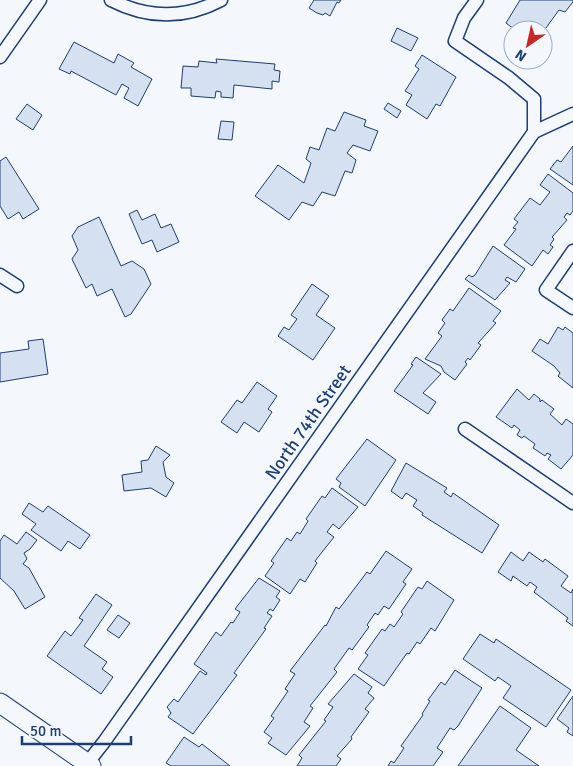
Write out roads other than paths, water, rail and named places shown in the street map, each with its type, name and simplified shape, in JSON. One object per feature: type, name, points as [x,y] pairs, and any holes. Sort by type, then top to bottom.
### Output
[{"type":"main road","points":[[0,703],[88,765]]},
{"type":"street","points":[[0,58],[40,0]]},
{"type":"street","points":[[111,0],[131,9],[157,15],[176,15],[205,8],[221,0]]},
{"type":"street","points":[[477,0],[464,18],[455,41],[509,78],[534,99],[534,132]]},
{"type":"street","name":"North 74th Street","points":[[88,765],[534,132],[573,114]]},
{"type":"street","points":[[573,251],[546,290],[573,308]]},
{"type":"street","points":[[0,275],[17,286]]},
{"type":"street","points":[[465,429],[573,503]]}]
